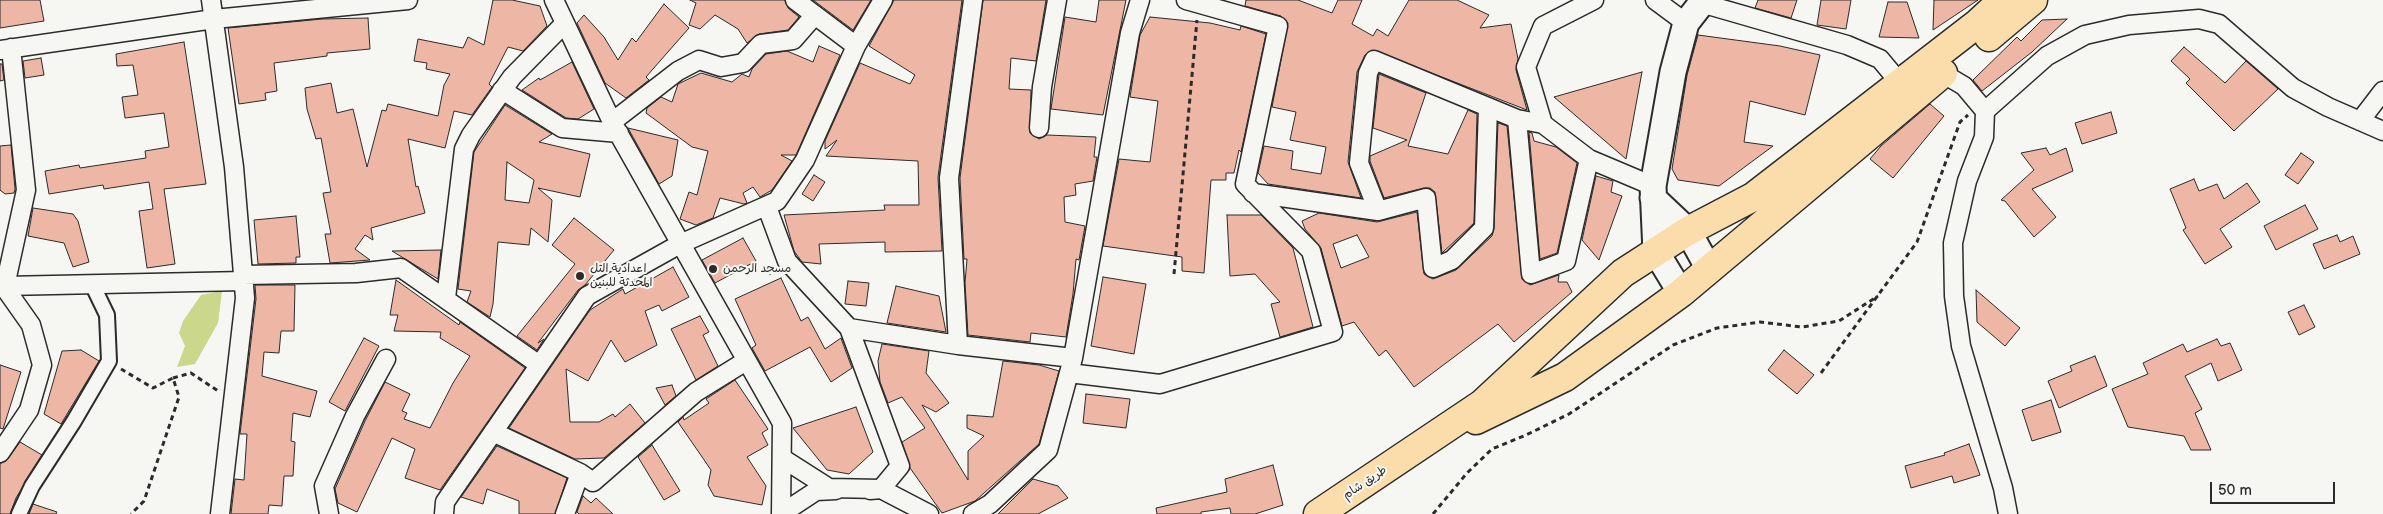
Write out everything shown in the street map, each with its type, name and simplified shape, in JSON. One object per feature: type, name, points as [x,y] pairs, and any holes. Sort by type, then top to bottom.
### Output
[{"type":"main road","points":[[1412,452],[1482,404],[1623,273],[1688,231],[1752,197],[1978,23],[2003,0]]},
{"type":"main road","points":[[1412,452],[1565,377],[1681,293],[1942,73],[2033,0]]},
{"type":"main road","points":[[1681,293],[1656,252],[1653,192],[1673,72],[1686,23],[1703,2]]},
{"type":"main road","points":[[1653,192],[1688,231],[1709,269]]},
{"type":"main road","name":"طريق شام","points":[[1318,514],[1412,452]]},
{"type":"street","points":[[211,0],[234,167],[245,298],[220,514]]},
{"type":"street","points":[[0,453],[29,410],[42,365],[30,325],[2,283],[26,190],[5,49],[214,19],[408,0]]},
{"type":"street","points":[[554,0],[616,128],[782,423],[781,514]]},
{"type":"street","points":[[795,0],[856,46]]},
{"type":"street","points":[[444,514],[445,502],[494,432],[538,364],[587,296],[680,244],[777,201],[805,160],[856,46],[883,0]]},
{"type":"street","points":[[958,345],[949,178],[973,0]]},
{"type":"street","points":[[1039,128],[1042,87],[1057,0]]},
{"type":"street","points":[[973,514],[990,504],[1048,450],[1071,365],[1130,33],[1140,0]]},
{"type":"street","points":[[1543,124],[1526,67],[1543,26],[1594,0]]},
{"type":"street","points":[[1655,0],[1686,23]]},
{"type":"street","points":[[849,328],[1071,365],[1160,384],[1333,332],[1311,251],[1245,184],[1278,26],[1193,2]]},
{"type":"street","points":[[1703,2],[1847,45],[1880,58],[1900,83]]},
{"type":"street","points":[[502,90],[562,128],[616,128],[678,71],[699,60],[721,67],[743,63],[761,44],[793,40],[814,16]]},
{"type":"street","points":[[1983,108],[2047,56],[2084,35],[2129,25],[2199,19],[2219,24],[2293,88],[2328,107],[2383,131]]},
{"type":"street","points":[[446,298],[464,149],[470,134],[512,77],[566,23]]},
{"type":"street","points":[[1378,211],[1359,163],[1368,73],[1374,60],[1517,119],[1543,124],[1589,160],[1653,192]]},
{"type":"street","points":[[1942,73],[1964,86],[1983,108],[1984,137],[1967,181],[1953,243],[1954,296],[1960,346],[2003,488],[2008,514]]},
{"type":"street","points":[[2360,121],[2383,90]]},
{"type":"street","points":[[1253,193],[1378,211],[1426,198],[1433,268],[1452,260],[1484,228],[1488,107]]},
{"type":"street","points":[[1517,119],[1530,274],[1566,261],[1589,160]]},
{"type":"street","points":[[767,207],[787,261],[849,328],[900,466],[881,489],[816,491],[781,514]]},
{"type":"street","points":[[2,283],[92,284],[356,273],[401,268],[538,364]]},
{"type":"street","points":[[19,514],[32,486],[109,362],[107,315],[92,284]]},
{"type":"street","points":[[329,514],[324,486],[355,416],[386,359]]},
{"type":"street","points":[[494,432],[580,473],[593,482],[696,392],[746,361]]},
{"type":"street","points":[[782,458],[829,488],[881,489],[929,514]]},
{"type":"street","points":[[567,513],[580,473]]},
{"type":"path","points":[[1174,274],[1193,2]]},
{"type":"path","points":[[1821,373],[1917,242],[1960,122],[1983,108]]},
{"type":"path","points":[[1433,514],[1467,473],[1492,449],[1569,414],[1673,345],[1717,328],[1760,322],[1802,327],[1839,321],[1878,296]]},
{"type":"path","points":[[109,362],[153,388],[172,378],[191,373],[233,402]]},
{"type":"path","points":[[131,514],[144,502],[179,397],[172,378]]},
{"type":"green space","points":[[222,291],[218,323],[195,364],[177,367],[185,346],[179,333],[183,321],[201,295]]},
{"type":"building","points":[[0,0],[40,0],[44,21],[0,28]]},
{"type":"building","points":[[493,0],[512,0],[540,6],[547,26],[523,51],[508,47],[489,84],[492,87],[472,115],[454,111],[445,148],[408,139],[416,187],[418,186],[425,213],[371,228],[373,240],[365,235],[355,249],[370,260],[330,263],[325,234],[331,234],[323,193],[331,192],[321,138],[316,139],[307,109],[305,88],[331,83],[337,113],[353,109],[367,167],[382,110],[386,111],[388,104],[438,116],[444,85],[450,74],[426,69],[427,63],[414,61],[418,39],[463,48],[468,37],[484,45]]},
{"type":"building","points":[[690,0],[785,0],[788,8],[799,17],[788,30],[759,34],[747,43],[738,29],[715,15],[700,29],[689,25],[696,3]]},
{"type":"building","points":[[813,0],[871,0],[853,30]]},
{"type":"building","points":[[894,0],[962,0],[938,177],[942,251],[885,252],[885,242],[819,244],[821,264],[802,262],[794,251],[784,215],[885,210],[884,205],[919,205],[918,161],[826,156],[837,140],[825,149],[825,141],[860,63],[910,84],[915,75],[869,46]]},
{"type":"building","points":[[983,0],[1046,0],[1036,61],[1011,58],[1009,89],[1031,90],[1030,133],[1039,139],[1047,135],[1096,137],[1094,157],[1097,157],[1093,181],[1075,184],[1076,195],[1064,197],[1065,222],[1085,226],[1079,260],[1076,259],[1066,337],[1031,333],[1030,342],[968,335],[965,283],[967,259],[964,259],[960,178]]},
{"type":"building","points":[[1099,0],[1126,0],[1103,115],[1051,109],[1065,17],[1096,22]]},
{"type":"building","points":[[1246,0],[1298,0],[1332,13],[1338,0],[1362,0],[1352,24],[1373,36],[1377,29],[1388,36],[1409,0],[1457,0],[1489,15],[1480,28],[1511,24],[1518,59],[1516,70],[1527,110],[1372,50],[1365,55],[1357,72],[1348,162],[1361,198],[1268,184],[1258,173],[1264,146],[1293,151],[1291,169],[1321,174],[1326,147],[1290,140],[1296,112],[1272,107],[1288,23],[1281,16],[1245,6]]},
{"type":"building","points":[[1758,0],[1797,0],[1791,18],[1755,8]]},
{"type":"building","points":[[1821,0],[1851,0],[1846,29],[1817,25]]},
{"type":"building","points":[[1934,0],[1978,0],[1933,30]]},
{"type":"building","points":[[1888,2],[1907,2],[1919,38],[1879,37]]},
{"type":"building","points":[[664,4],[689,28],[646,77],[649,80],[626,98],[605,83],[577,23],[584,15],[604,37],[618,60],[632,38],[636,42]]},
{"type":"building","points":[[1150,17],[1210,23],[1240,30],[1241,26],[1266,34],[1241,152],[1239,150],[1234,173],[1226,173],[1226,180],[1211,180],[1204,273],[1182,271],[1182,257],[1103,246],[1119,159],[1150,162],[1158,101],[1130,97],[1140,35]]},
{"type":"building","points":[[368,18],[370,49],[327,53],[327,56],[274,63],[277,91],[265,93],[266,100],[239,104],[228,28],[322,19]]},
{"type":"building","points":[[2067,19],[2032,52],[1982,91],[1973,80],[2017,37],[2021,41],[2042,20]]},
{"type":"building","points":[[1698,35],[1780,46],[1820,55],[1805,115],[1750,101],[1744,142],[1773,146],[1719,186],[1678,180],[1672,169],[1687,75]]},
{"type":"building","points":[[184,42],[206,184],[164,189],[175,264],[147,268],[139,211],[153,209],[149,182],[104,189],[103,185],[49,194],[45,171],[79,165],[80,168],[146,158],[145,151],[169,147],[164,113],[125,118],[122,97],[138,95],[133,65],[117,66],[116,54]]},
{"type":"building","points":[[819,46],[840,55],[796,155],[781,155],[792,161],[772,190],[760,197],[753,187],[743,193],[747,203],[744,204],[720,198],[713,218],[696,225],[680,219],[689,192],[697,195],[708,151],[692,147],[646,113],[647,108],[661,97],[672,102],[678,84],[701,73],[732,82],[742,74],[749,77],[752,69],[766,54],[787,51],[813,62]]},
{"type":"building","points":[[2184,47],[2225,83],[2246,61],[2278,89],[2234,131],[2186,83],[2190,79],[2171,61]]},
{"type":"building","points":[[41,58],[44,75],[25,78],[23,61]]},
{"type":"building","points":[[572,62],[594,109],[578,119],[566,118],[522,90],[539,78],[540,80]]},
{"type":"building","points":[[0,64],[2,64],[4,80],[0,81]]},
{"type":"building","points":[[1642,72],[1626,159],[1554,97]]},
{"type":"building","points":[[1379,74],[1426,93],[1408,146],[1448,154],[1468,110],[1477,114],[1474,223],[1442,253],[1435,192],[1430,188],[1424,188],[1384,198],[1370,161],[1370,156],[1407,140],[1373,128]]},
{"type":"building","points":[[1930,104],[1944,116],[1893,178],[1870,159],[1881,146]]},
{"type":"building","points":[[505,105],[552,134],[539,142],[590,154],[580,197],[538,188],[552,200],[548,242],[531,228],[529,245],[498,242],[493,304],[490,317],[467,302],[471,291],[458,289],[474,152]],"holes":[[[507,162],[534,180],[529,203],[505,200]]]},
{"type":"building","points":[[2111,112],[2117,133],[2082,144],[2075,123]]},
{"type":"building","points":[[1498,123],[1507,126],[1522,279],[1530,285],[1559,275],[1558,282],[1567,282],[1572,292],[1514,342],[1498,324],[1414,387],[1386,350],[1379,356],[1354,322],[1342,326],[1321,248],[1305,229],[1302,221],[1319,213],[1377,222],[1417,212],[1424,274],[1433,279],[1456,270],[1492,236],[1494,229]],"holes":[[[1357,235],[1369,257],[1341,268],[1333,244]]]},
{"type":"building","points":[[628,128],[678,140],[672,176],[659,184]]},
{"type":"building","points":[[1529,132],[1532,133],[1534,141],[1556,147],[1577,163],[1557,253],[1540,259]]},
{"type":"building","points":[[11,145],[15,189],[14,193],[5,194],[0,190],[0,146]]},
{"type":"building","points":[[2046,148],[2050,155],[2066,148],[2073,171],[2032,189],[2056,217],[2034,237],[2005,201],[2001,200],[2034,170],[2021,153]]},
{"type":"building","points":[[2301,153],[2314,162],[2298,184],[2285,175]]},
{"type":"building","points":[[814,175],[825,182],[813,201],[802,194]]},
{"type":"building","points":[[1596,176],[1613,181],[1611,192],[1622,196],[1599,260],[1582,240]]},
{"type":"building","points":[[2194,179],[2199,191],[2217,184],[2224,199],[2247,183],[2260,202],[2220,229],[2232,247],[2205,264],[2183,230],[2186,228],[2170,189]]},
{"type":"building","points":[[2305,205],[2318,229],[2276,250],[2264,226]]},
{"type":"building","points":[[33,208],[73,214],[78,221],[89,262],[73,267],[64,243],[28,236]]},
{"type":"building","points":[[1227,215],[1261,215],[1293,248],[1313,327],[1280,337],[1271,304],[1280,302],[1255,274],[1230,276]]},
{"type":"building","points":[[296,216],[300,257],[296,257],[296,263],[258,264],[254,220]]},
{"type":"building","points":[[574,218],[614,250],[585,285],[578,290],[538,343],[544,339],[537,350],[517,336],[575,264],[552,245]]},
{"type":"building","points":[[2337,235],[2340,242],[2353,236],[2360,254],[2324,269],[2313,244]]},
{"type":"building","points":[[743,238],[756,261],[715,283],[702,260]]},
{"type":"building","points":[[441,250],[438,279],[392,251]]},
{"type":"building","points":[[673,267],[689,297],[662,311],[659,305],[645,311],[657,345],[625,362],[611,340],[588,381],[566,369],[570,422],[599,422],[613,414],[615,417],[630,404],[645,423],[604,458],[575,459],[509,428],[590,310],[623,289],[625,294]]},
{"type":"building","points":[[1103,277],[1146,284],[1134,354],[1091,346]]},
{"type":"building","points":[[781,278],[801,321],[808,317],[825,349],[841,338],[852,368],[831,382],[810,347],[765,371],[752,348],[756,345],[735,299]]},
{"type":"building","points":[[396,280],[459,325],[460,322],[525,368],[440,490],[405,478],[415,449],[392,438],[357,512],[338,503],[335,489],[365,421],[385,382],[410,394],[402,411],[407,413],[404,419],[430,428],[453,383],[470,356],[440,338],[441,332],[394,331],[398,315],[390,315]]},
{"type":"building","points":[[848,281],[869,283],[866,306],[845,304]]},
{"type":"building","points":[[255,285],[295,285],[294,331],[281,331],[279,353],[264,352],[262,376],[317,391],[310,417],[293,413],[291,441],[295,442],[293,476],[284,476],[282,506],[269,505],[268,514],[231,514],[235,479],[244,480],[247,434],[240,434],[256,299]]},
{"type":"building","points":[[896,286],[939,296],[946,332],[887,323]]},
{"type":"building","points":[[1976,290],[2020,328],[2005,346],[1977,322]]},
{"type":"building","points":[[2304,305],[2315,327],[2299,335],[2288,312]]},
{"type":"building","points":[[700,316],[709,332],[703,335],[718,366],[696,380],[671,329]]},
{"type":"building","points":[[364,338],[379,346],[345,411],[329,402]]},
{"type":"building","points":[[2217,339],[2221,346],[2230,343],[2242,370],[2218,381],[2211,363],[2185,376],[2202,409],[2195,413],[2211,450],[2191,450],[2184,436],[2128,427],[2112,389],[2148,374],[2143,363],[2183,344],[2187,352]]},
{"type":"building","points":[[882,344],[929,351],[926,373],[949,403],[936,412],[922,405],[968,480],[968,451],[984,436],[967,428],[967,415],[993,417],[1003,361],[1039,365],[1059,371],[1039,444],[975,501],[942,513],[910,468],[902,442],[925,428],[902,397],[888,403],[880,382],[878,361]]},
{"type":"building","points":[[81,350],[99,361],[61,424],[44,414],[62,351]]},
{"type":"building","points":[[1784,350],[1814,375],[1797,394],[1768,370]]},
{"type":"building","points":[[2095,356],[2107,386],[2059,408],[2048,381],[2072,371],[2070,366]]},
{"type":"building","points":[[0,365],[21,372],[3,429],[0,428]]},
{"type":"building","points":[[735,380],[768,429],[762,433],[768,445],[747,457],[766,486],[762,505],[714,496],[708,485],[711,470],[678,422],[683,417],[684,420],[709,403],[706,399]]},
{"type":"building","points":[[672,385],[676,396],[665,405],[656,388]]},
{"type":"building","points":[[1086,394],[1130,399],[1126,428],[1083,423]]},
{"type":"building","points":[[2051,400],[2061,432],[2032,441],[2022,410]]},
{"type":"building","points":[[856,407],[873,452],[849,474],[827,470],[793,428]]},
{"type":"building","points":[[20,442],[42,455],[16,498],[10,514],[0,514],[0,464],[8,459]]},
{"type":"building","points":[[1969,444],[1980,475],[1954,483],[1952,476],[1911,488],[1905,466],[1945,455],[1944,453]]},
{"type":"building","points":[[652,445],[680,491],[664,500],[638,457]]},
{"type":"building","points":[[497,446],[567,478],[555,514],[519,514],[519,501],[487,489],[483,504],[461,497]]},
{"type":"building","points":[[1273,465],[1283,505],[1255,514],[1231,514],[1230,508],[1201,512],[1201,514],[1157,514],[1156,508],[1227,492],[1225,479]]},
{"type":"building","points":[[1033,479],[1058,486],[1068,498],[1038,514],[998,514]]},
{"type":"building","points":[[583,496],[591,503],[596,498],[613,514],[579,514],[577,512]]},
{"type":"building","points":[[33,504],[57,512],[56,514],[29,514]]},
{"type":"place","name":"مسجد الرحمن","points":[[713,269]]},
{"type":"place","name":"اعدادية التل المحدثة للبنين","points":[[580,276]]}]
